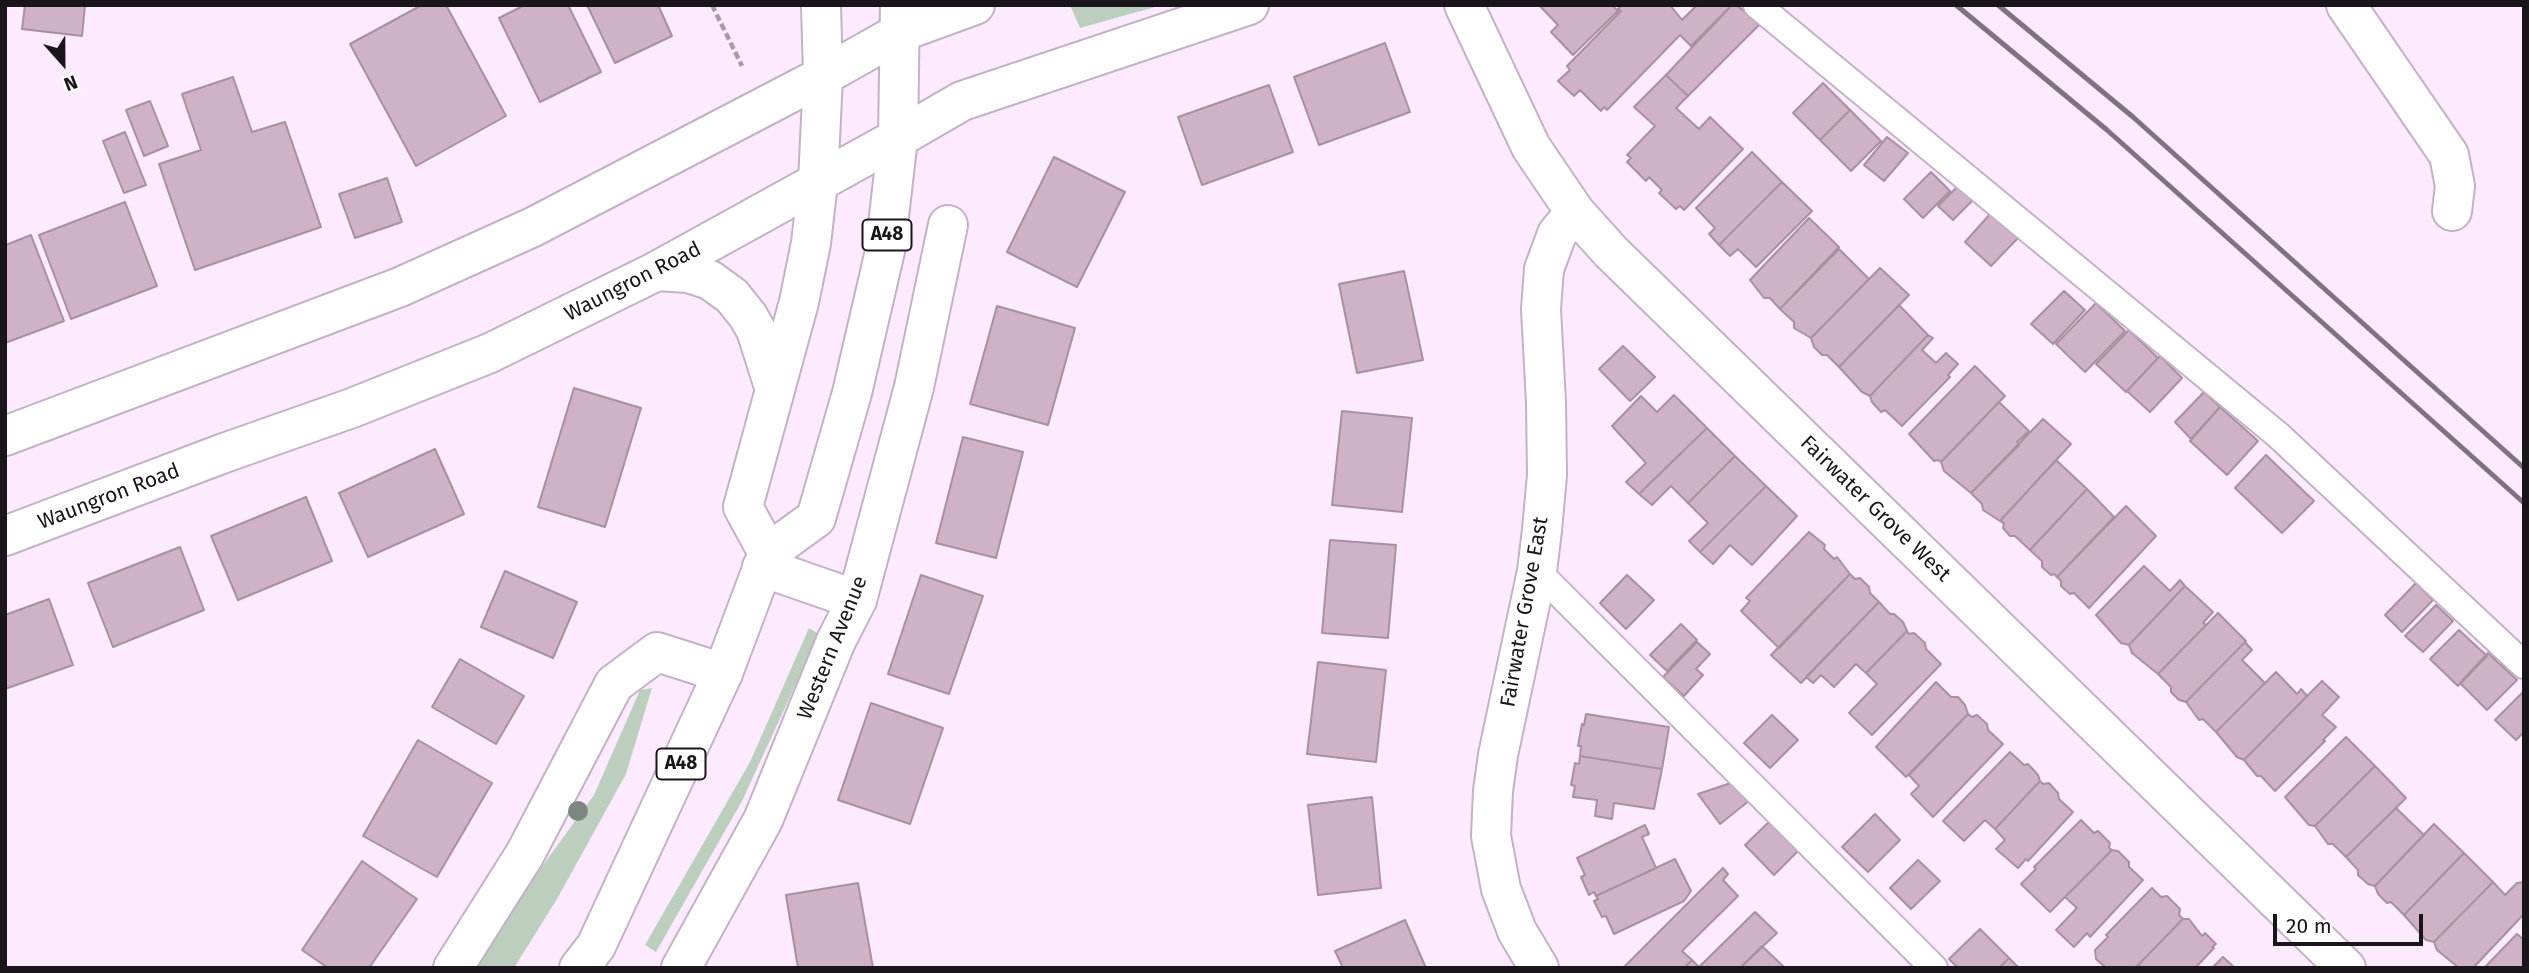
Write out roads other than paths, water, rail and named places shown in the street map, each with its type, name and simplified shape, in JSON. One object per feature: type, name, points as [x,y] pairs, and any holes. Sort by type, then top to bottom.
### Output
[{"type":"main road","points":[[821,5],[823,76],[818,182],[805,277],[743,507],[765,560],[857,600]]},
{"type":"main road","points":[[5,436],[400,287],[533,227],[823,76],[900,19],[975,5]]},
{"type":"main road","name":"Waungron Road","points":[[5,536],[352,408],[477,358],[657,271],[962,101],[1249,5]]},
{"type":"main road","name":"Fairwater Grove West","points":[[1464,5],[1531,147],[1575,212],[1611,252],[2346,968]]},
{"type":"main road","points":[[2346,5],[2449,155],[2455,186],[2452,211]]},
{"type":"main road","name":"A48","points":[[579,968],[596,946],[723,673],[765,560],[816,518],[852,393],[885,251],[898,138],[900,19]]},
{"type":"main road","name":"Fairwater Grove East","points":[[1539,968],[1517,931],[1501,890],[1491,836],[1493,791],[1498,755],[1537,571],[1547,475],[1541,309],[1544,269],[1557,234],[1575,212]]},
{"type":"main road","name":"Western Avenue","points":[[681,968],[763,820],[836,641],[857,600],[914,387],[948,225]]},
{"type":"main road","points":[[657,271],[688,273],[710,280],[732,296],[756,330],[775,390]]},
{"type":"main road","points":[[453,968],[525,854],[614,684],[657,652],[723,673]]},
{"type":"lane","points":[[1757,5],[2278,435],[2524,665]]},
{"type":"lane","points":[[1537,571],[1934,968]]},
{"type":"railway","points":[[1956,5],[2107,130],[2524,503]]},
{"type":"railway","points":[[1998,5],[2133,117],[2524,468]]}]
